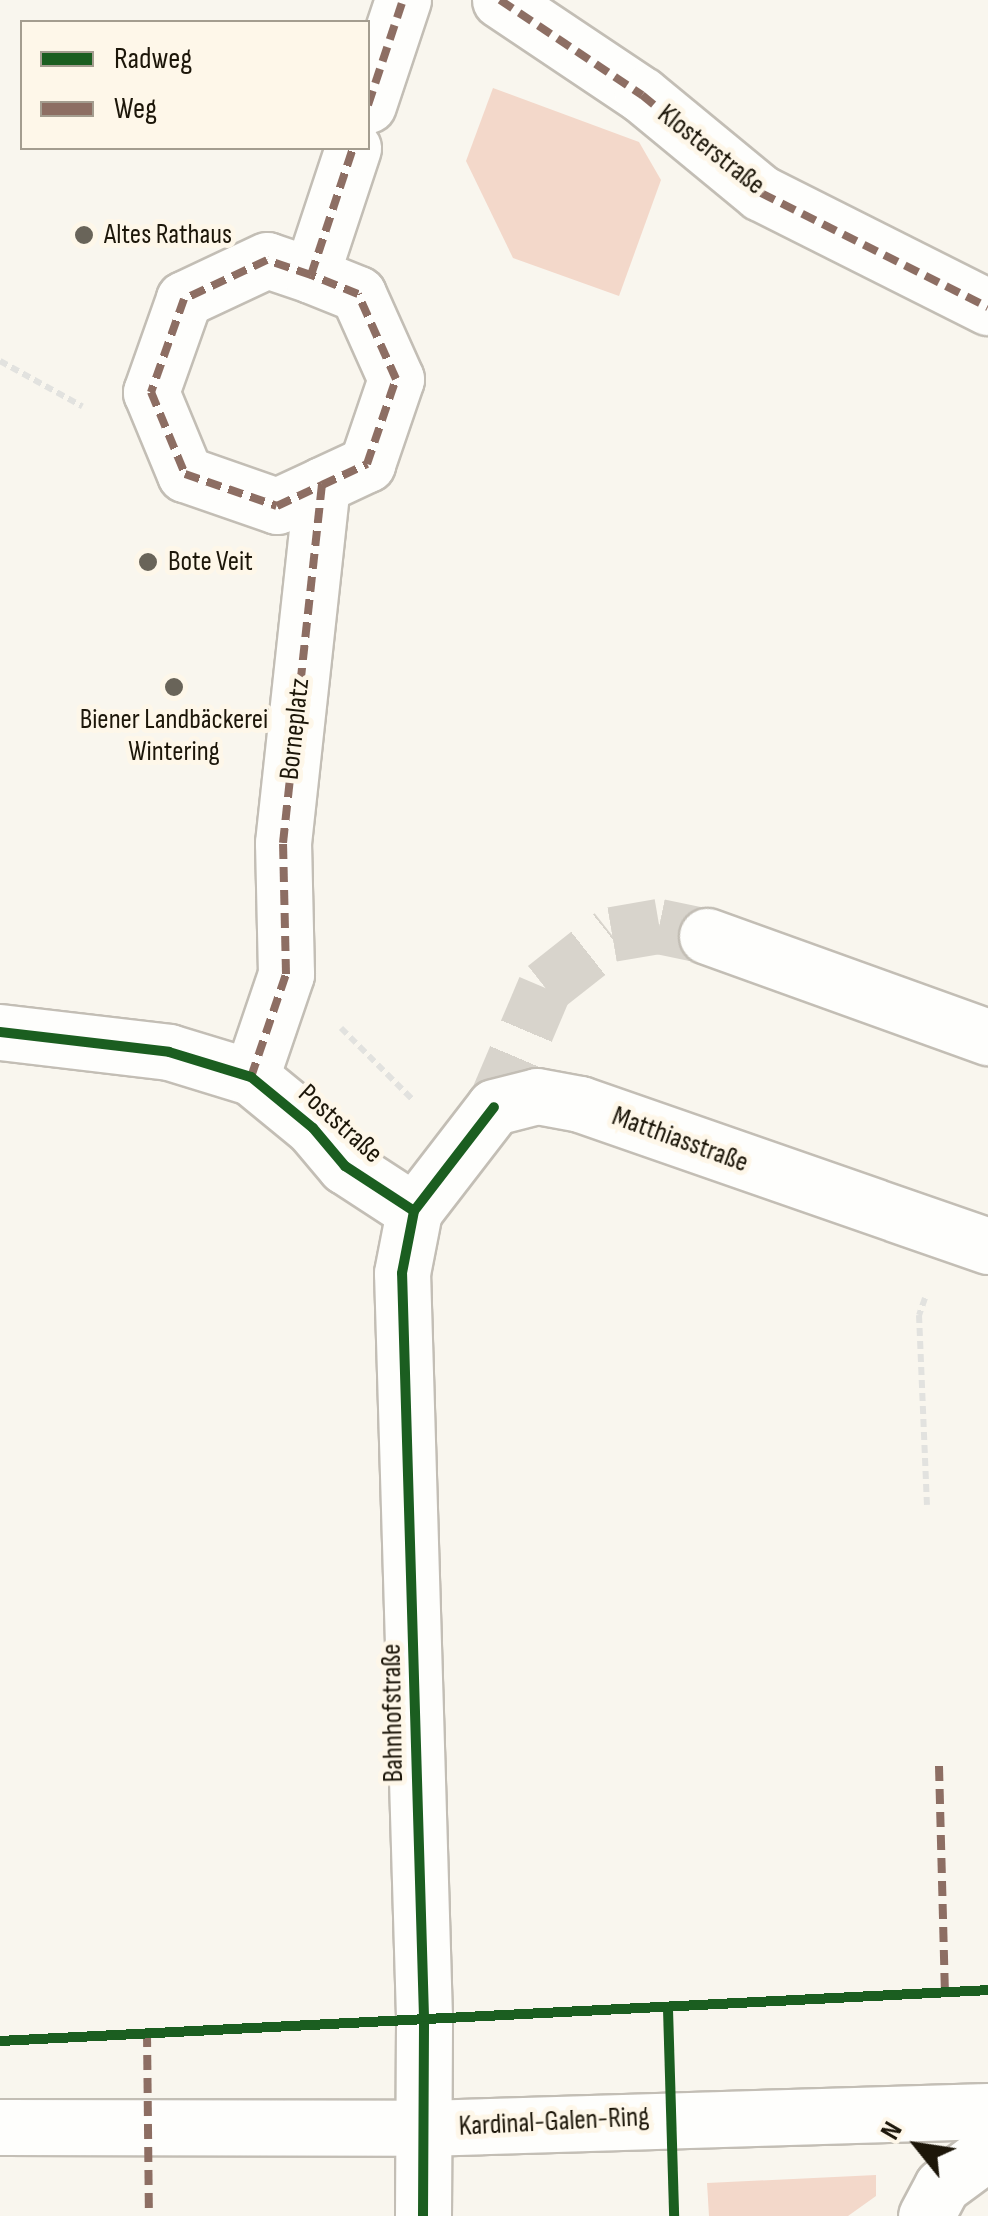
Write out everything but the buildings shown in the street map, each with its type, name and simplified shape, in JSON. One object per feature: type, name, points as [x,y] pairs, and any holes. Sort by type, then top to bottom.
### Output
[{"type":"street","points":[[370,99],[403,0]]},
{"type":"street","name":"Klosterstraße","points":[[500,0],[642,95],[761,193],[988,306]]},
{"type":"street","points":[[310,275],[352,150]]},
{"type":"street","points":[[267,260],[358,294],[396,380],[368,464],[322,485],[277,506],[184,474],[152,392],[184,299],[267,260]]},
{"type":"street","name":"Borneplatz","points":[[251,1077],[286,974],[283,843],[322,485]]},
{"type":"street","points":[[707,936],[988,1037]]},
{"type":"street","name":"Poststraße","points":[[0,1032],[169,1052],[251,1077],[313,1128],[345,1166],[414,1211]]},
{"type":"street","name":"Matthiasstraße","points":[[414,1211],[494,1107],[537,1096],[580,1104],[969,1240]]},
{"type":"street","name":"Bahnhofstraße","points":[[414,1211],[402,1273],[423,2216]]},
{"type":"street","name":"Kardinal-Galen-Ring","points":[[0,2128],[424,2128],[988,2111]]},
{"type":"street","points":[[926,2216],[942,2186],[988,2152]]},
{"type":"path","points":[[286,974],[460,1147]]},
{"type":"path","points":[[927,1505],[918,1315],[969,1240]]},
{"type":"shaded area","points":[[493,88],[639,142],[661,180],[619,296],[513,258],[466,161]]},
{"type":"shaded area","points":[[876,2175],[876,2196],[848,2216],[709,2216],[707,2183]]},
{"type":"tunnel","points":[[494,1107],[545,987],[612,934],[659,926],[707,936]]},
{"type":"marked path","points":[[370,99],[403,0]]},
{"type":"marked path","points":[[500,0],[642,95],[761,193],[988,307]]},
{"type":"marked path","points":[[251,1077],[286,974],[283,843],[322,485],[367,464],[396,379],[358,294],[311,275],[352,150]]},
{"type":"marked path","points":[[311,275],[267,260],[184,299],[151,392],[185,474],[277,506],[322,485]]},
{"type":"marked path","points":[[939,1766],[945,1992]]},
{"type":"marked path","points":[[147,2032],[149,2216]]},
{"type":"cycle path","points":[[0,1032],[169,1052],[251,1077],[313,1128],[345,1166],[414,1211]]},
{"type":"cycle path","points":[[423,2216],[424,2017],[402,1273],[414,1211],[494,1107]]},
{"type":"cycle path","points":[[0,2041],[988,1990]]},
{"type":"cycle path","points":[[668,2009],[674,2216]]},
{"type":"place","name":"Altes Rathaus","points":[[84,235]]},
{"type":"place","name":"Bote Veit","points":[[148,562]]},
{"type":"place","name":"Biener Landbäckerei Wintering","points":[[174,687]]}]
